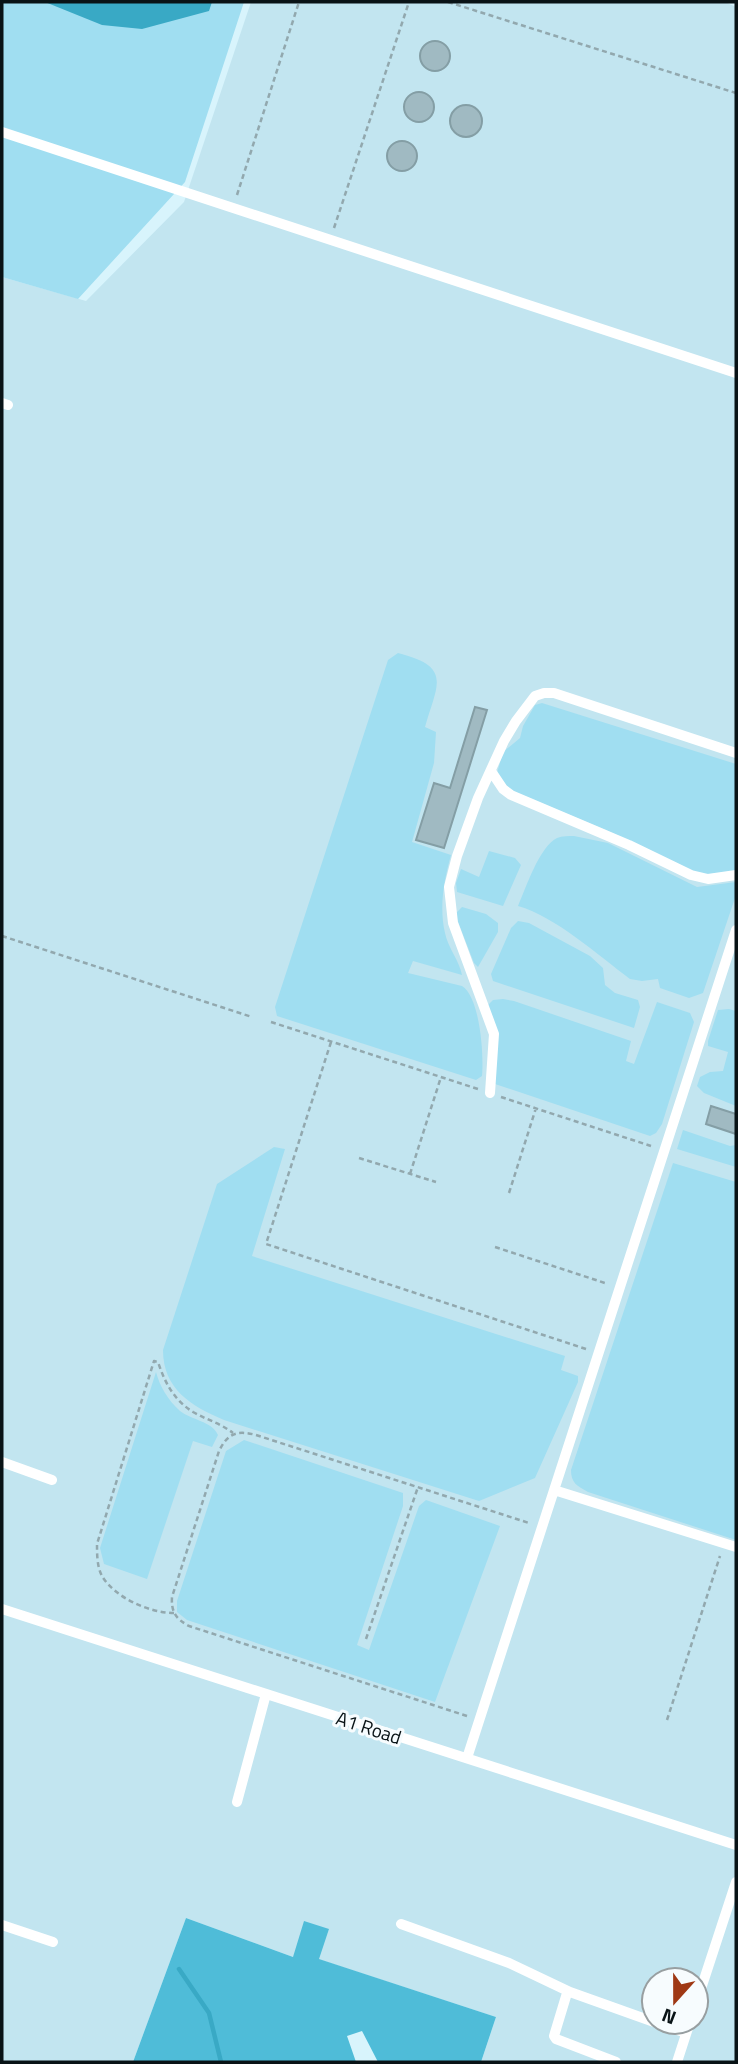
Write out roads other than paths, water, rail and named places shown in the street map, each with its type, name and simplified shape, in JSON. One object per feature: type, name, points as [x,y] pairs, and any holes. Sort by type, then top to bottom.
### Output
[{"type":"lane","points":[[2,132],[736,373]]},
{"type":"lane","points":[[490,1093],[494,1034],[453,923],[449,887],[457,856],[491,771],[516,721],[535,696],[544,692],[554,693],[736,753]]},
{"type":"lane","points":[[491,771],[511,796],[629,845],[691,875],[708,879],[736,875]]},
{"type":"lane","points":[[467,1758],[736,930]]},
{"type":"lane","points":[[2,1462],[52,1480]]},
{"type":"lane","points":[[554,1490],[736,1547]]},
{"type":"lane","name":"A1 Road","points":[[2,1609],[736,1845]]},
{"type":"lane","points":[[237,1802],[266,1694]]},
{"type":"lane","points":[[708,1966],[736,1882]]},
{"type":"lane","points":[[401,1924],[509,1963],[570,1992],[640,2017]]},
{"type":"lane","points":[[2,1926],[53,1942]]},
{"type":"lane","points":[[570,1992],[554,2036],[616,2062]]},
{"type":"lane","points":[[677,2062],[685,2036]]},
{"type":"waterway","points":[[179,1969],[209,2013],[221,2062]]}]
